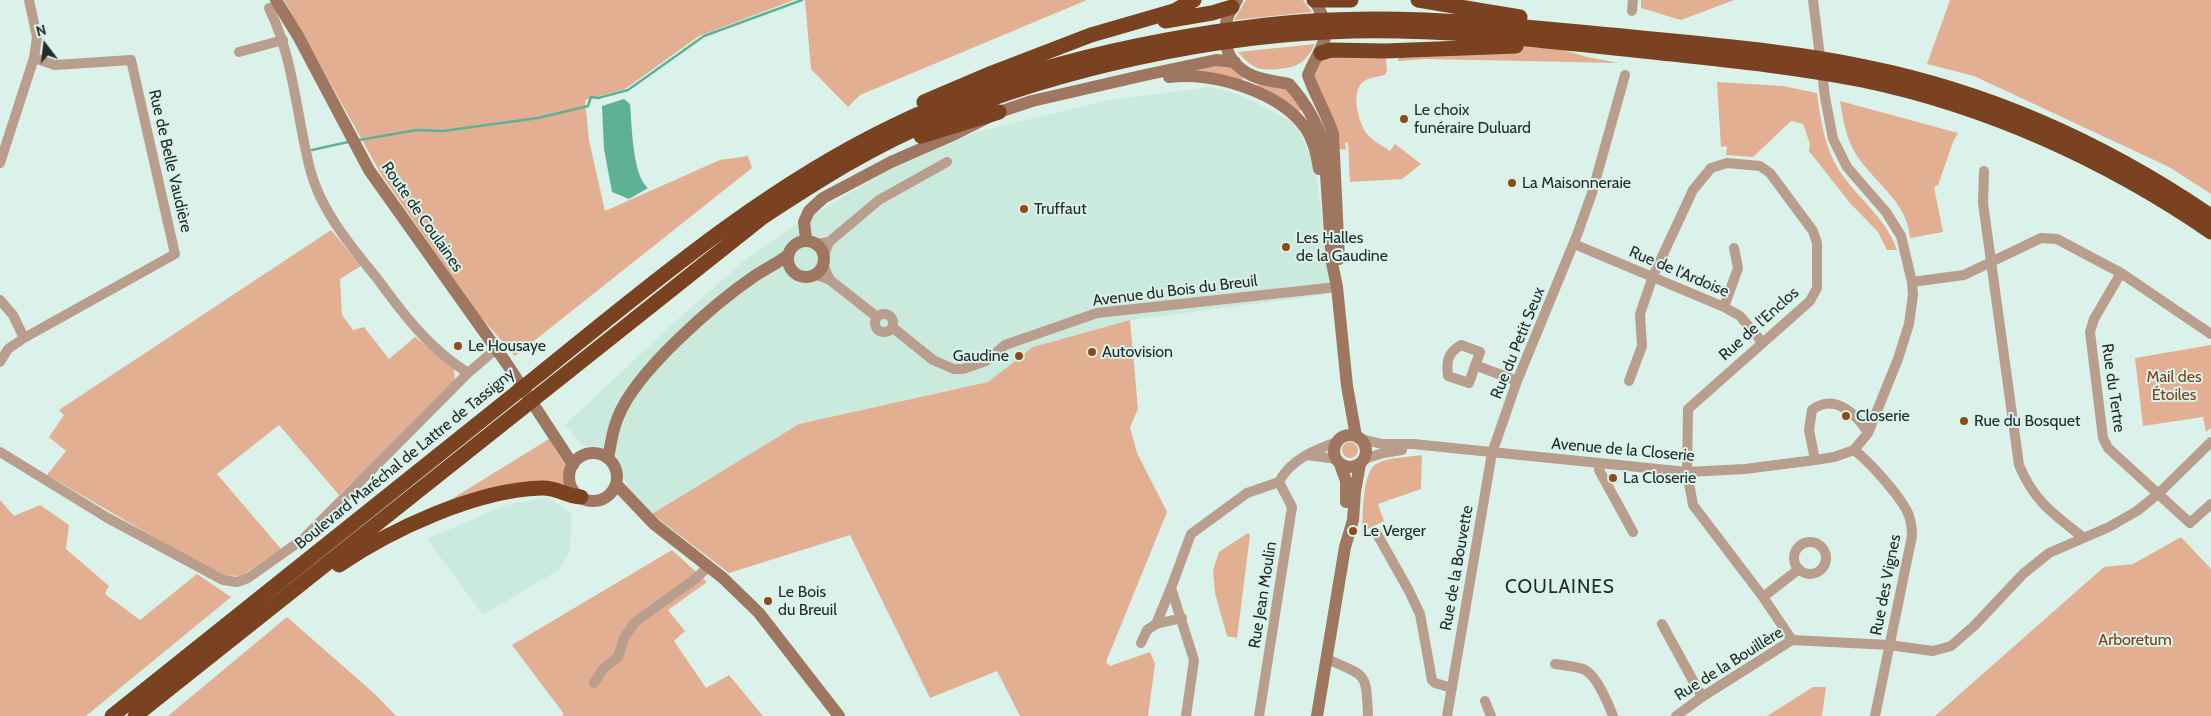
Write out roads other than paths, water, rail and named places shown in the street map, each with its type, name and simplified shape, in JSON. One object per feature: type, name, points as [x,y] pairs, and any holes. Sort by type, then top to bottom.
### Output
[{"type":"highway","points":[[851,154],[852,138],[949,90],[1108,30],[1174,12],[1194,0]]},
{"type":"highway","points":[[1316,4],[1351,0]]},
{"type":"highway","points":[[1418,0],[1505,16],[1593,27],[1601,34]]},
{"type":"highway","points":[[1108,30],[1231,9]]},
{"type":"highway","points":[[851,154],[899,123],[995,84],[1051,67],[1130,48],[1201,34],[1272,24],[1358,19],[1456,22],[1601,34],[1781,53],[1863,66],[1920,80],[1983,99],[2073,135],[2178,194],[2211,216]]},
{"type":"highway","points":[[851,154],[1000,95],[1054,79],[1133,60],[1275,36],[1351,31],[1421,31],[1493,35],[1742,62],[1860,80],[1917,94],[1975,112],[2072,150],[2176,208],[2211,232]]},
{"type":"highway","points":[[1319,54],[1331,50],[1385,51],[1511,46],[1560,49],[1570,43]]},
{"type":"highway","points":[[851,154],[999,112]]},
{"type":"highway","name":"Boulevard Maréchal de Lattre de Tassigny","points":[[135,716],[763,217],[851,154]]},
{"type":"highway","name":"Boulevard Maréchal de Lattre de Tassigny","points":[[112,716],[561,357],[745,214],[797,178],[851,154]]},
{"type":"highway","points":[[219,650],[340,564],[402,528],[452,508],[516,491],[553,488],[568,496],[581,497]]},
{"type":"main road","name":"Route de Coulaines","points":[[272,4],[298,36],[369,170],[507,364],[559,441],[582,458],[608,458]]},
{"type":"main road","points":[[1316,4],[1325,27],[1319,54],[1308,76],[1315,96],[1329,120],[1335,148],[1340,262],[1337,286]]},
{"type":"main road","points":[[1231,9],[1225,38],[1233,58],[1250,75],[1264,80],[1289,84],[1319,129],[1326,162],[1332,263],[1337,286],[1347,386],[1359,438],[1366,448],[1355,492],[1353,520],[1345,547]]},
{"type":"main road","points":[[1279,82],[1300,75],[1319,54]]},
{"type":"main road","points":[[819,253],[806,238],[804,222],[809,211],[823,198],[891,162],[999,112],[1032,101],[1145,75],[1233,58]]},
{"type":"main road","points":[[1145,75],[1161,78],[1181,75],[1222,81],[1262,94],[1292,113],[1306,129],[1314,146],[1330,231]]},
{"type":"main road","points":[[612,433],[582,458],[570,473],[570,482],[574,491],[581,497],[597,500],[612,490],[616,468],[608,458],[612,433],[625,404],[649,370],[703,317],[756,275],[775,265],[788,255],[797,243],[819,253]]},
{"type":"main road","points":[[775,265],[791,269],[801,276],[819,253]]},
{"type":"main road","points":[[788,255],[791,269]]},
{"type":"main road","points":[[1317,716],[1345,547],[1347,491],[1344,472],[1334,451],[1345,422],[1347,386]]},
{"type":"main road","points":[[1339,440],[1351,435],[1359,438]]},
{"type":"main road","points":[[1338,462],[1350,467],[1362,461]]},
{"type":"main road","points":[[612,490],[708,567],[759,613],[839,716]]},
{"type":"street","points":[[0,163],[34,58],[37,37],[29,0]]},
{"type":"street","points":[[1813,0],[1825,97],[1834,139],[1847,167],[1886,212],[1901,236],[1912,282],[1913,295],[1909,324],[1898,359],[1868,433],[1854,450]]},
{"type":"street","points":[[272,4],[290,64],[310,171],[323,202],[338,228],[410,320],[438,350],[468,373]]},
{"type":"street","points":[[239,52],[282,40]]},
{"type":"street","name":"Rue de Belle Vaudière","points":[[0,362],[8,349],[24,338],[175,254],[131,60],[56,65],[34,58]]},
{"type":"street","name":"Rue du Petit Seux","points":[[1492,453],[1517,381],[1574,244],[1592,193],[1625,75]]},
{"type":"street","points":[[819,253],[879,200],[947,162]]},
{"type":"street","name":"Rue de l'Enclos","points":[[1629,381],[1642,346],[1640,314],[1653,276],[1693,190],[1711,168],[1726,163],[1760,166],[1770,173],[1813,231],[1817,243],[1817,288],[1810,301],[1688,409],[1687,472],[1693,506],[1763,597],[1792,640]]},
{"type":"street","points":[[1984,171],[1983,203],[2019,465],[2027,484],[2045,507],[2083,537]]},
{"type":"street","points":[[1912,282],[1964,275],[2041,238],[2057,239],[2121,273],[2211,334]]},
{"type":"street","name":"Rue de l'Ardoise","points":[[1574,244],[1724,307],[1740,316],[1762,342]]},
{"type":"street","points":[[1724,307],[1738,268],[1734,248]]},
{"type":"street","name":"Avenue du Bois du Breuil","points":[[819,253],[830,280],[877,317],[885,314],[890,316],[893,322],[892,327],[933,360],[954,369],[964,369],[986,361],[1005,345],[1097,313],[1337,286]]},
{"type":"street","name":"Rue du Tertre","points":[[2121,273],[2094,319],[2090,332],[2104,438],[2108,448],[2190,523],[2211,504]]},
{"type":"street","points":[[0,300],[13,315],[24,338]]},
{"type":"street","points":[[0,452],[4,457],[123,526],[223,580],[237,582],[248,578],[303,539],[468,373],[496,349]]},
{"type":"street","points":[[1475,365],[1517,381]]},
{"type":"street","points":[[1815,460],[1809,430],[1812,410],[1817,406],[1825,403],[1834,403],[1859,418],[1868,433]]},
{"type":"street","name":"Avenue de la Closerie","points":[[1359,438],[1382,444],[1428,446],[1687,472],[1745,469],[1815,460],[1834,457],[1854,450]]},
{"type":"street","points":[[1156,624],[1191,534],[1247,493],[1279,482],[1285,470],[1295,462],[1319,448],[1339,440]]},
{"type":"street","name":"Rue de la Bouillère","points":[[1676,716],[1702,697],[1792,640],[1889,645],[1933,651],[1951,646],[1974,626],[2024,574],[2049,554],[2083,537],[2109,527],[2137,511],[2158,494],[2211,442]]},
{"type":"street","name":"Avenue de la Closerie","points":[[1362,461],[1382,453],[1428,446]]},
{"type":"street","name":"Rue des Vignes","points":[[1854,450],[1875,470],[1906,509],[1912,524],[1912,536],[1875,716]]},
{"type":"street","name":"Rue de la Bouvette","points":[[1447,716],[1492,453]]},
{"type":"street","points":[[1308,455],[1338,462]]},
{"type":"street","points":[[1599,464],[1599,470],[1633,532]]},
{"type":"street","name":"Rue Jean Moulin","points":[[1259,716],[1292,507],[1279,482]]},
{"type":"street","points":[[1377,534],[1420,614],[1432,680],[1435,683],[1452,688]]},
{"type":"street","points":[[594,682],[603,668],[618,657],[624,638],[635,622],[695,579],[708,567]]},
{"type":"street","points":[[1763,597],[1799,569]]},
{"type":"street","points":[[1171,588],[1194,660],[1186,716]]},
{"type":"street","points":[[1141,643],[1147,630],[1156,624],[1182,618]]},
{"type":"street","points":[[1662,624],[1702,697]]},
{"type":"street","points":[[1327,659],[1346,666],[1365,679],[1368,716]]},
{"type":"street","points":[[1555,664],[1583,669],[1589,672],[1603,693],[1613,716]]},
{"type":"street","points":[[1485,701],[1491,716]]},
{"type":"waterway","points":[[359,140],[417,130],[443,131],[538,118],[588,106],[591,97],[598,98],[628,90],[704,36],[802,0]]},
{"type":"waterway","points":[[312,150],[348,142]]},
{"type":"place","name":"Le choix funéraire Duluard","points":[[1404,119]]},
{"type":"place","name":"La Maisonneraie","points":[[1512,183]]},
{"type":"place","name":"Truffaut","points":[[1024,209]]},
{"type":"place","name":"Les Halles de la Gaudine","points":[[1286,247]]},
{"type":"place","name":"Le Housaye","points":[[458,346]]},
{"type":"place","name":"Autovision","points":[[1092,352]]},
{"type":"place","name":"Gaudine","points":[[1019,356]]},
{"type":"place","name":"Closerie","points":[[1846,416]]},
{"type":"place","name":"Rue du Bosquet","points":[[1964,421]]},
{"type":"place","name":"La Closerie","points":[[1613,478]]},
{"type":"place","name":"Le Verger","points":[[1353,531]]},
{"type":"place","name":"Le Bois du Breuil","points":[[768,601]]},
{"type":"district","name":"COULAINES","points":[[1560,587]]},
{"type":"park label","name":"Mail des Étoiles","points":[[2174,386]]},
{"type":"park label","name":"Arboretum","points":[[2135,640]]}]
